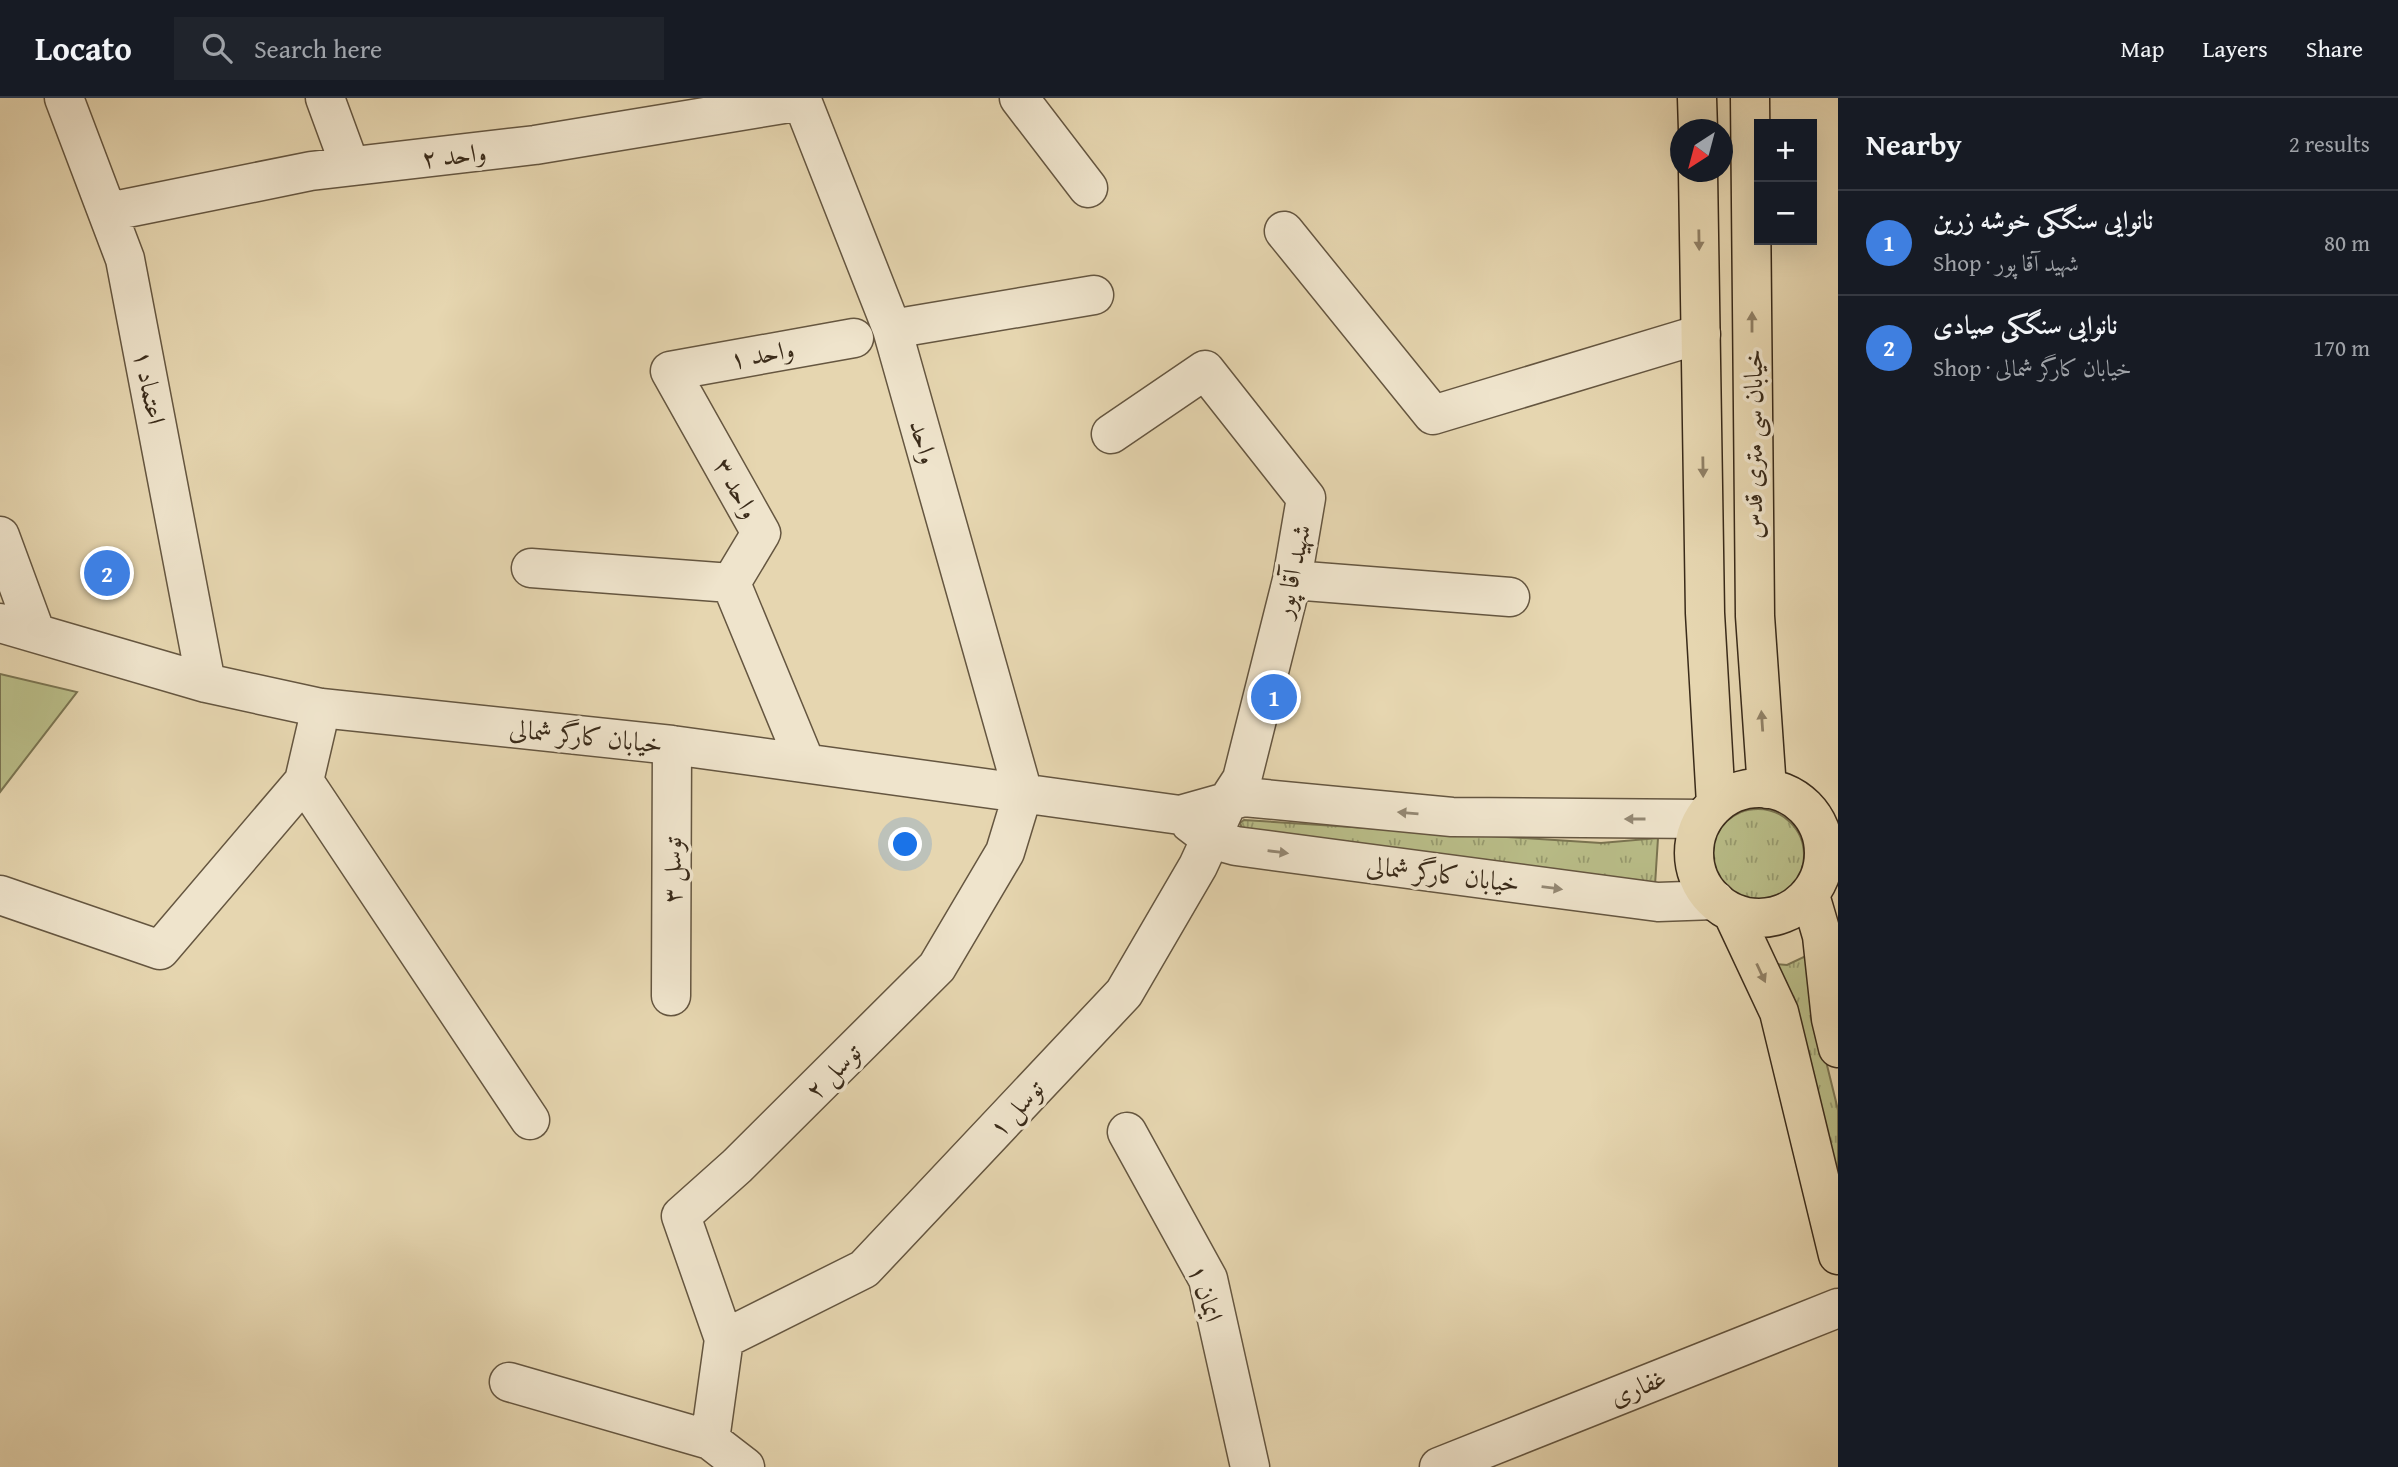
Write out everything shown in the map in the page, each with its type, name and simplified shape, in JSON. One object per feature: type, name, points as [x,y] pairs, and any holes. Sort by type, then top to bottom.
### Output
[{"type":"main road","points":[[1697,98],[1698,119]]},
{"type":"main road","name":"خیابان سی متری قدس","points":[[1750,98],[1755,616],[1767,789]]},
{"type":"main road","name":"خیابان سی متری قدس","points":[[1698,182],[1710,812]]},
{"type":"main road","points":[[1838,1048],[1831,1019],[1822,936],[1824,860],[1823,841],[1817,824],[1822,811],[1767,789],[1749,789],[1731,794],[1710,812],[1696,838],[1694,857],[1698,876],[1723,906],[1779,1012],[1838,1255]]},
{"type":"main road","points":[[1723,906],[1758,918],[1778,916],[1795,908],[1822,884]]},
{"type":"street","name":"اعتماد ۱","points":[[64,98],[125,259],[206,683]]},
{"type":"street","points":[[325,98],[350,166]]},
{"type":"street","points":[[1019,98],[1088,188]]},
{"type":"street","name":"واحد ۲","points":[[108,212],[311,171],[535,145],[801,99]]},
{"type":"street","name":"واحد","points":[[801,99],[892,329],[1023,793]]},
{"type":"street","points":[[1284,231],[1433,415],[1701,334]]},
{"type":"street","points":[[892,329],[1094,295]]},
{"type":"street","name":"واحد ۱","points":[[670,371],[854,338]]},
{"type":"street","name":"شهید آقا پور","points":[[1111,434],[1205,370],[1306,498],[1292,580],[1242,779],[1229,799]]},
{"type":"street","name":"واحد ۳","points":[[670,371],[761,533],[731,583]]},
{"type":"street","points":[[0,536],[17,627]]},
{"type":"street","points":[[531,568],[731,583],[805,762]]},
{"type":"street","points":[[1292,580],[1510,597]]},
{"type":"street","name":"خیابان کارگر شمالی","points":[[17,627],[206,683],[321,708],[672,745],[1180,815],[1229,799],[1244,797],[1452,817],[1710,812]]},
{"type":"street","points":[[0,895],[160,950],[304,781],[321,708]]},
{"type":"street","name":"توسل ۳","points":[[671,996],[672,745]]},
{"type":"street","points":[[304,781],[530,1120]]},
{"type":"street","name":"توسل ۲","points":[[724,1339],[681,1216],[737,1166],[937,967],[1005,852],[1023,793]]},
{"type":"street","name":"توسل ۱","points":[[724,1339],[864,1269],[1124,993],[1211,839],[1229,799]]},
{"type":"street","name":"خیابان کارگر شمالی","points":[[1180,815],[1211,839],[1236,846],[1658,902],[1723,906]]},
{"type":"street","name":"ایمان ۱","points":[[1127,1132],[1208,1279],[1250,1467]]},
{"type":"street","name":"غفاری","points":[[1439,1467],[1838,1308]]},
{"type":"street","points":[[710,1440],[724,1339]]},
{"type":"street","points":[[509,1382],[710,1440],[745,1467]]},
{"type":"green space","points":[[0,674],[77,692],[0,792]]},
{"type":"green space","points":[[1758,809],[1775,813],[1790,823],[1800,838],[1804,855],[1800,872],[1790,887],[1775,897],[1758,901],[1741,897],[1726,887],[1716,872],[1712,855],[1716,838],[1726,823],[1741,813]]},
{"type":"green space","points":[[1244,820],[1601,843],[1658,838],[1655,885],[1242,828],[1240,823]]},
{"type":"green space","points":[[1810,954],[1811,1000],[1838,1110],[1838,1201],[1765,963],[1787,965]]},
{"type":"place","name":"نانوایی سنگکی صیادی","points":[[107,573]]},
{"type":"place","name":"نانوایی سنگکی خوشه زرین","points":[[1274,697]]}]
